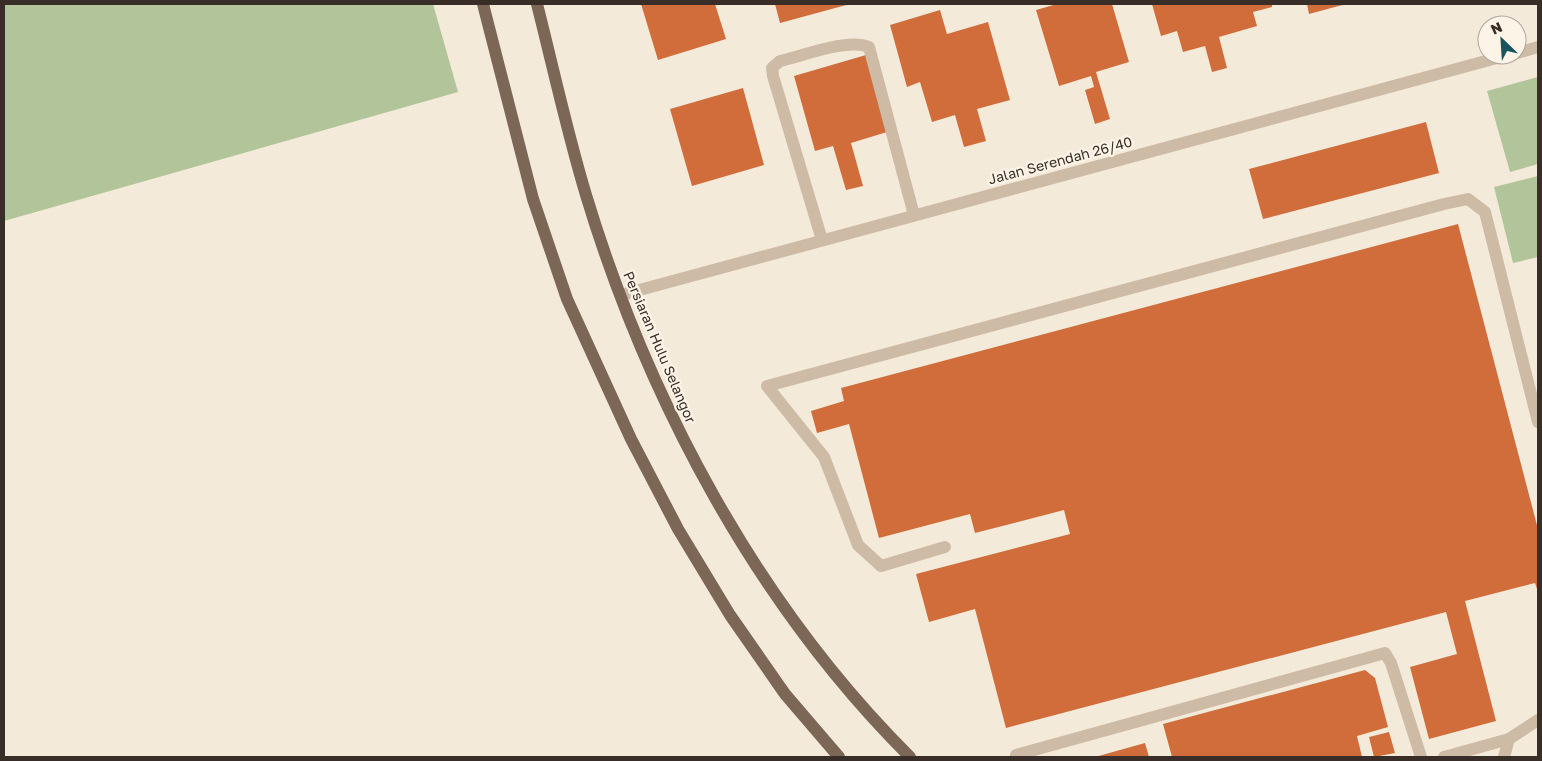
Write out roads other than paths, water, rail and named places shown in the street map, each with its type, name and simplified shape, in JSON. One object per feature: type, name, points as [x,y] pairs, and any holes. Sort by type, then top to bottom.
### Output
[{"type":"main road","points":[[483,4],[539,217],[567,298],[630,439],[678,529],[730,615],[785,694],[839,757]]},
{"type":"main road","name":"Persiaran Hulu Selangor","points":[[537,4],[586,195],[621,294],[671,418],[776,597],[832,671],[910,757]]},
{"type":"street","points":[[822,240],[773,76],[772,68],[780,62],[844,45],[859,43],[869,47],[914,215]]},
{"type":"street","name":"Jalan Serendah 26/40","points":[[621,294],[1477,63]]},
{"type":"street","points":[[945,546],[881,566],[858,545],[824,457],[767,386],[1444,204],[1468,200],[1484,212],[1536,400],[1538,422]]},
{"type":"street","points":[[1018,757],[1016,756],[1385,653],[1391,663],[1421,757]]},
{"type":"street","points":[[1444,757],[1509,739],[1538,720]]},
{"type":"street","points":[[1504,757],[1509,739]]}]
